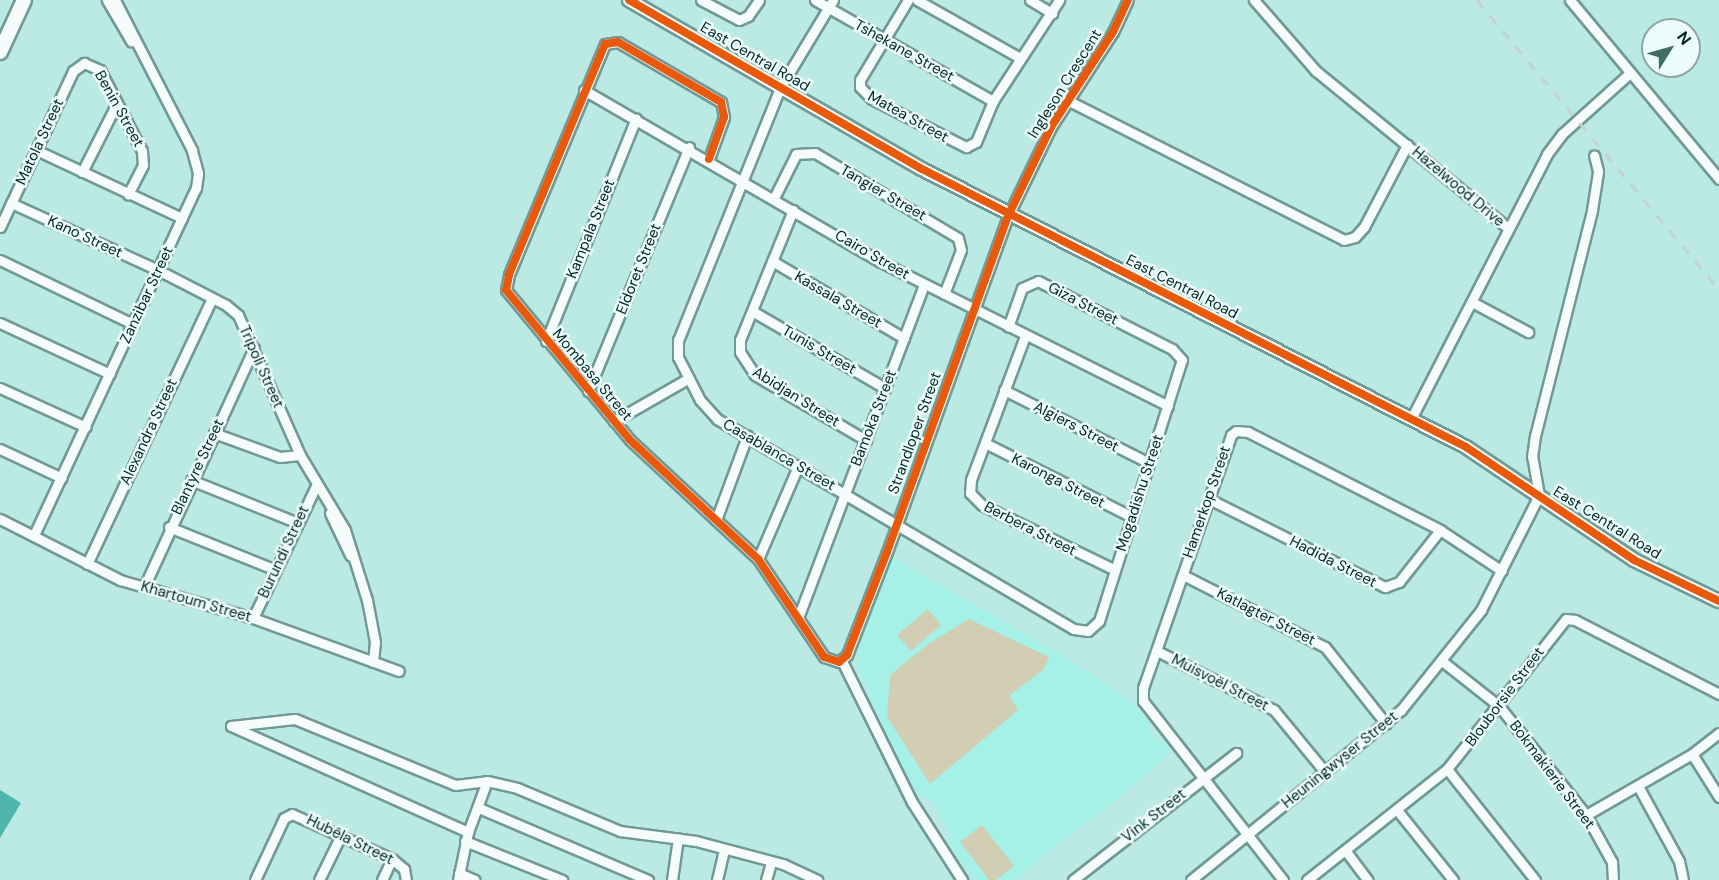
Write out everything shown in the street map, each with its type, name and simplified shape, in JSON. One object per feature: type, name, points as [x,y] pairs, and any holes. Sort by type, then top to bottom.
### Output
[{"type":"main road","points":[[0,52],[24,0]]},
{"type":"street","points":[[107,0],[143,54]]},
{"type":"street","points":[[115,0],[143,54]]},
{"type":"street","name":"East Central Road","points":[[629,0],[780,88],[1009,214],[1486,459],[1634,560],[1719,602]]},
{"type":"street","points":[[701,0],[739,20],[748,16],[759,0]]},
{"type":"street","name":"Tshekane Street","points":[[815,0],[831,4],[883,40],[993,101]]},
{"type":"street","points":[[883,40],[908,0]]},
{"type":"street","points":[[917,0],[1020,58]]},
{"type":"street","points":[[1030,0],[1052,13]]},
{"type":"street","points":[[993,101],[1059,0]]},
{"type":"street","name":"Ingleson Crescent","points":[[1009,214],[1067,100],[1113,32],[1128,0]]},
{"type":"street","name":"Hazelwood Drive","points":[[1254,0],[1309,64],[1508,228],[1411,419]]},
{"type":"street","points":[[1570,0],[1719,179]]},
{"type":"street","name":"Casablanca Street","points":[[831,4],[780,88],[678,340],[678,357],[706,409],[747,436],[1074,629],[1093,628]]},
{"type":"street","name":"Matea Street","points":[[883,40],[860,80],[862,92],[956,144],[974,144],[993,101]]},
{"type":"street","name":"Mombasa Street","points":[[709,159],[724,117],[722,102],[629,47],[618,42],[608,43],[597,56],[506,283],[512,300],[614,422],[758,560],[828,660],[843,660]]},
{"type":"street","name":"Zanzibar Street","points":[[34,535],[196,188],[196,163],[143,54]]},
{"type":"street","name":"Benin Street","points":[[86,63],[100,70],[144,158],[128,194]]},
{"type":"street","name":"Matola Street","points":[[0,227],[73,71],[86,63]]},
{"type":"street","points":[[1508,228],[1554,144],[1630,73]]},
{"type":"street","name":"Cairo Street","points":[[584,90],[689,147],[793,210],[924,284],[1168,406]]},
{"type":"street","name":"Ingleson Crescent","points":[[1067,100],[1344,240],[1355,237],[1364,227],[1407,145]]},
{"type":"street","points":[[82,172],[117,103]]},
{"type":"street","name":"Kampala Street","points":[[546,341],[636,118]]},
{"type":"street","name":"Eldoret Street","points":[[588,391],[689,147]]},
{"type":"street","points":[[36,150],[182,218]]},
{"type":"street","name":"Tangier Street","points":[[774,198],[796,154],[815,153],[958,238],[961,250],[944,294]]},
{"type":"street","points":[[1539,495],[1532,457],[1535,436],[1592,210],[1598,171],[1594,155]]},
{"type":"street","name":"Kano Street","points":[[11,203],[158,270]]},
{"type":"street","name":"Abidjan Street","points":[[793,210],[739,348],[749,370],[866,440]]},
{"type":"street","name":"Strandloper Street","points":[[843,660],[896,524],[1009,214]]},
{"type":"street","points":[[0,261],[133,324]]},
{"type":"street","name":"Kassala Street","points":[[772,261],[904,338]]},
{"type":"street","name":"Tripoli Street","points":[[158,270],[211,300],[226,305],[238,315],[300,455],[326,502],[353,559],[367,600],[375,642],[373,662]]},
{"type":"street","name":"Giza Street","points":[[1008,327],[1022,288],[1038,282],[1179,356]]},
{"type":"street","name":"Bamoka Street","points":[[798,618],[924,284]]},
{"type":"street","name":"Alexandra Street","points":[[87,564],[211,300]]},
{"type":"street","points":[[1472,302],[1528,333]]},
{"type":"street","name":"Tunis Street","points":[[752,311],[885,388]]},
{"type":"street","points":[[0,323],[110,374]]},
{"type":"street","name":"Berbera Street","points":[[1025,336],[970,484],[974,499],[1115,570]]},
{"type":"street","name":"Blantyre Street","points":[[144,586],[190,480],[254,348]]},
{"type":"street","name":"Mogadishu Street","points":[[1093,628],[1115,570],[1182,365],[1179,356]]},
{"type":"street","points":[[614,422],[689,378]]},
{"type":"street","points":[[0,388],[86,427]]},
{"type":"street","name":"Algiers Street","points":[[1004,390],[1149,463]]},
{"type":"street","name":"Hamerkop Street","points":[[1283,880],[1201,779],[1143,701],[1157,651],[1227,442],[1234,433],[1243,430],[1440,530],[1502,571]]},
{"type":"street","points":[[214,432],[280,457],[300,455]]},
{"type":"street","points":[[716,520],[747,436]]},
{"type":"street","name":"Karonga Street","points":[[985,443],[1132,517]]},
{"type":"street","points":[[0,449],[62,478]]},
{"type":"street","points":[[758,560],[798,466]]},
{"type":"street","points":[[190,480],[298,523]]},
{"type":"street","name":"Burundi Street","points":[[253,618],[316,486]]},
{"type":"street","name":"Heuningwyser Street","points":[[1191,880],[1386,724],[1442,661],[1481,610],[1539,495]]},
{"type":"street","name":"Hadida Street","points":[[1209,499],[1385,587],[1400,582],[1440,530]]},
{"type":"street","name":"Khartoum Street","points":[[0,519],[87,564],[144,586],[253,618],[399,671]]},
{"type":"street","points":[[169,527],[276,570]]},
{"type":"street","name":"Katlagter Street","points":[[1183,575],[1325,647],[1386,724]]},
{"type":"street","name":"Blouborsie Street","points":[[1307,880],[1447,769],[1499,706],[1557,625],[1570,619],[1719,694]]},
{"type":"street","name":"Muisvoël Street","points":[[1157,651],[1274,710],[1326,773]]},
{"type":"street","points":[[843,660],[912,802],[962,880]]},
{"type":"street","name":"Bokmakierie Street","points":[[1442,661],[1499,706],[1586,815],[1612,862],[1612,880]]},
{"type":"street","points":[[562,880],[231,726],[295,719],[455,785],[487,781],[517,788],[620,831],[644,837],[678,838],[771,861],[818,880]]},
{"type":"street","points":[[1586,815],[1692,754],[1719,733]]},
{"type":"street","name":"Vink Street","points":[[1073,880],[1236,753]]},
{"type":"street","points":[[1692,754],[1719,797]]},
{"type":"street","points":[[1447,769],[1535,880]]},
{"type":"street","points":[[475,880],[459,877],[466,837],[479,808],[487,781]]},
{"type":"street","points":[[1638,786],[1679,861],[1683,880]]},
{"type":"street","points":[[479,808],[648,880]]},
{"type":"street","points":[[1397,810],[1453,880]]},
{"type":"street","name":"Hubêla Street","points":[[255,880],[284,818],[298,814],[392,859],[404,869],[406,880]]},
{"type":"street","points":[[319,880],[341,835]]},
{"type":"street","points":[[672,880],[678,838]]},
{"type":"street","points":[[717,880],[723,850]]},
{"type":"street","points":[[1345,850],[1368,880]]},
{"type":"street","points":[[382,880],[392,859]]},
{"type":"street","points":[[765,880],[771,861]]},
{"type":"shaded area","points":[[892,557],[1072,661],[1126,697],[1149,723],[1153,739],[1164,741],[1170,750],[1159,765],[1014,880],[975,880],[959,859],[949,842],[952,834],[929,797],[917,794],[893,751],[858,666],[857,652]]},
{"type":"shaded area","points":[[928,609],[941,625],[911,651],[897,635]]},
{"type":"shaded area","points":[[969,619],[1049,657],[1044,669],[1009,696],[1018,710],[930,784],[887,717],[890,675],[928,644]]},
{"type":"shaded area","points":[[982,825],[1014,866],[996,880],[989,880],[960,842]]},
{"type":"water","points":[[0,790],[21,803],[0,838]]},
{"type":"railway","points":[[1477,0],[1719,289]]},
{"type":"cycle path","points":[[629,0],[922,169],[1466,447],[1634,560],[1719,601]]},
{"type":"cycle path","points":[[709,159],[724,117],[721,102],[618,42],[605,44],[509,275],[506,290],[630,440],[758,559],[824,657],[839,662],[847,655],[887,552],[1009,214],[1051,127],[1113,32],[1128,0]]}]
